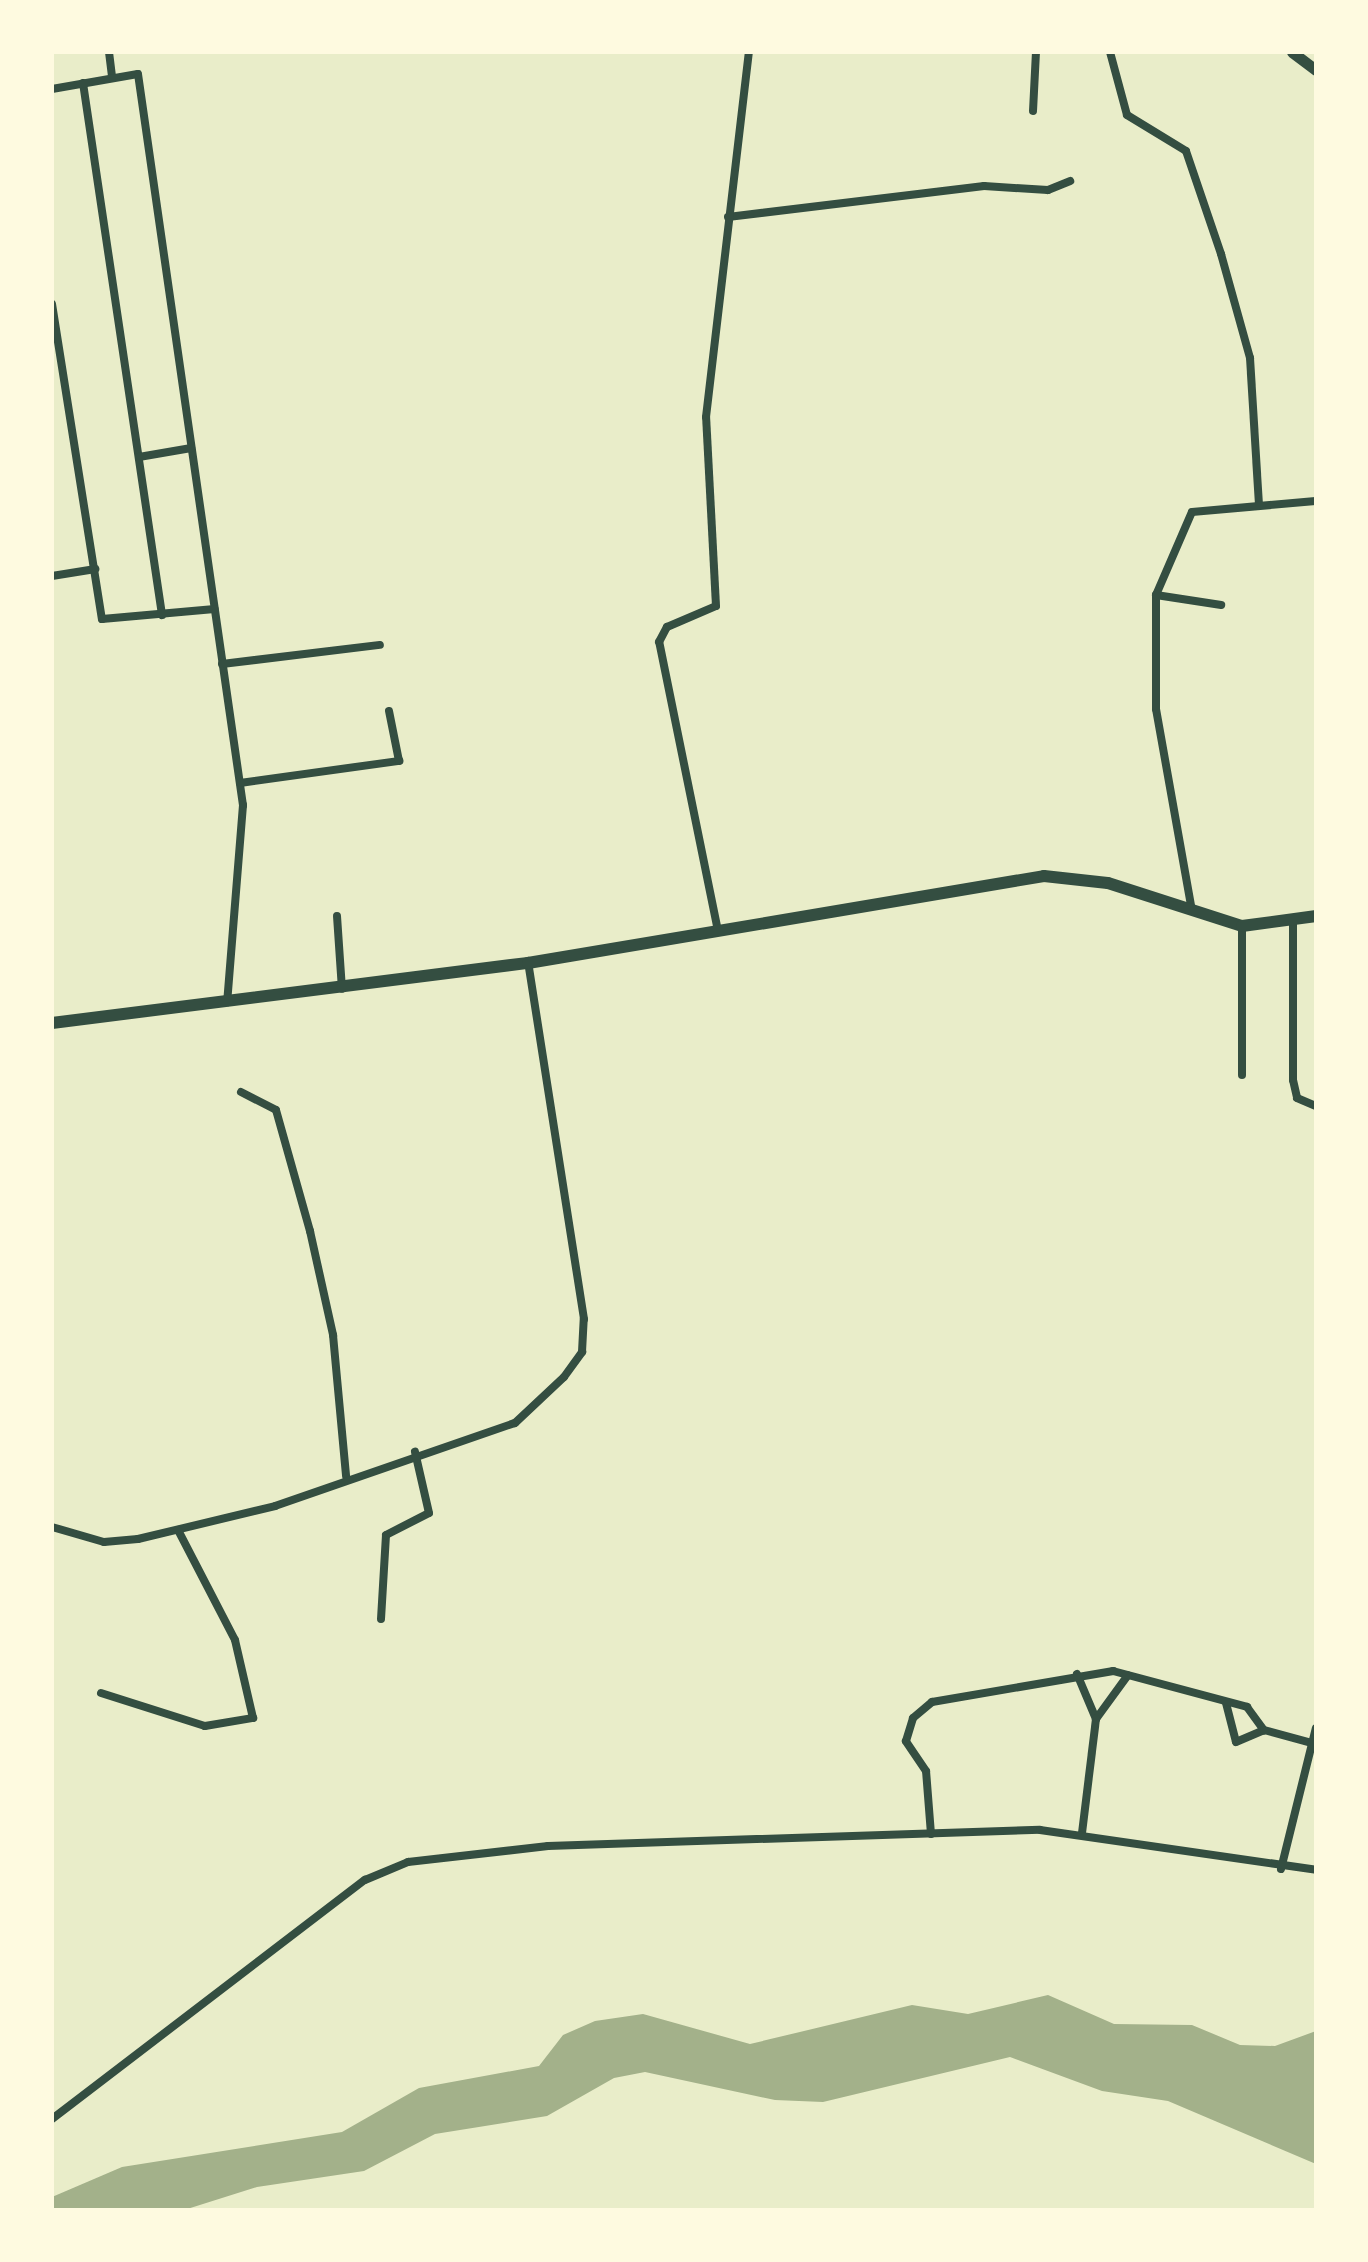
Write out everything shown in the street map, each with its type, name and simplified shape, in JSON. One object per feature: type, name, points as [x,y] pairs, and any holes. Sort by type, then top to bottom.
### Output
[{"type":"main road","points":[[52,1023],[342,990],[528,963],[1044,876],[1108,883],[1242,926],[1316,916]]},
{"type":"street","points":[[109,52],[112,77]]},
{"type":"street","points":[[718,931],[659,642],[667,627],[716,606],[706,417],[749,52]]},
{"type":"street","points":[[1033,111],[1036,52]]},
{"type":"street","points":[[1110,52],[1127,115],[1186,151],[1221,254],[1250,358],[1259,504]]},
{"type":"street","points":[[1292,52],[1316,70]]},
{"type":"street","points":[[52,89],[138,74],[240,783],[243,838],[231,900],[227,1002]]},
{"type":"street","points":[[83,83],[162,615]]},
{"type":"street","points":[[728,217],[984,186],[1048,190],[1070,181]]},
{"type":"street","points":[[52,304],[106,623],[215,609]]},
{"type":"street","points":[[139,457],[191,448]]},
{"type":"street","points":[[1192,911],[1156,709],[1156,595],[1192,512],[1316,501]]},
{"type":"street","points":[[52,576],[95,569]]},
{"type":"street","points":[[1156,595],[1221,605]]},
{"type":"street","points":[[222,664],[380,645]]},
{"type":"street","points":[[240,783],[399,761],[389,711]]},
{"type":"street","points":[[337,916],[342,990]]},
{"type":"street","points":[[1293,920],[1293,1080],[1297,1098],[1316,1106]]},
{"type":"street","points":[[1242,926],[1242,1075]]},
{"type":"street","points":[[52,1527],[104,1542],[178,1530],[275,1506],[346,1476],[415,1452],[515,1423],[582,1352],[576,1248],[528,963]]},
{"type":"street","points":[[241,1092],[276,1110],[310,1231],[333,1335],[346,1476]]},
{"type":"street","points":[[381,1619],[386,1535],[429,1513],[415,1452]]},
{"type":"street","points":[[101,1693],[205,1726],[253,1718],[235,1640],[178,1530]]},
{"type":"street","points":[[1077,1674],[1096,1719]]},
{"type":"street","points":[[931,1834],[926,1771],[906,1741],[921,1708],[1077,1674],[1128,1675],[1247,1707],[1264,1730]]},
{"type":"street","points":[[1082,1833],[1096,1719],[1128,1675]]},
{"type":"street","points":[[1226,1703],[1236,1742],[1264,1730],[1312,1743]]},
{"type":"street","points":[[1281,1869],[1316,1728]]},
{"type":"street","points":[[52,2119],[387,1869],[548,1846],[931,1834],[1082,1833],[1281,1869],[1316,1870]]},
{"type":"shaded area","points":[[1048,1995],[1114,2024],[1192,2025],[1240,2045],[1275,2046],[1316,2031],[1316,2164],[1168,2101],[1102,2091],[1010,2057],[823,2102],[775,2100],[645,2072],[614,2078],[547,2116],[435,2134],[364,2171],[257,2187],[184,2210],[52,2210],[52,2197],[122,2167],[342,2132],[419,2088],[539,2066],[563,2035],[595,2021],[643,2014],[750,2044],[912,2005],[968,2014]]}]
